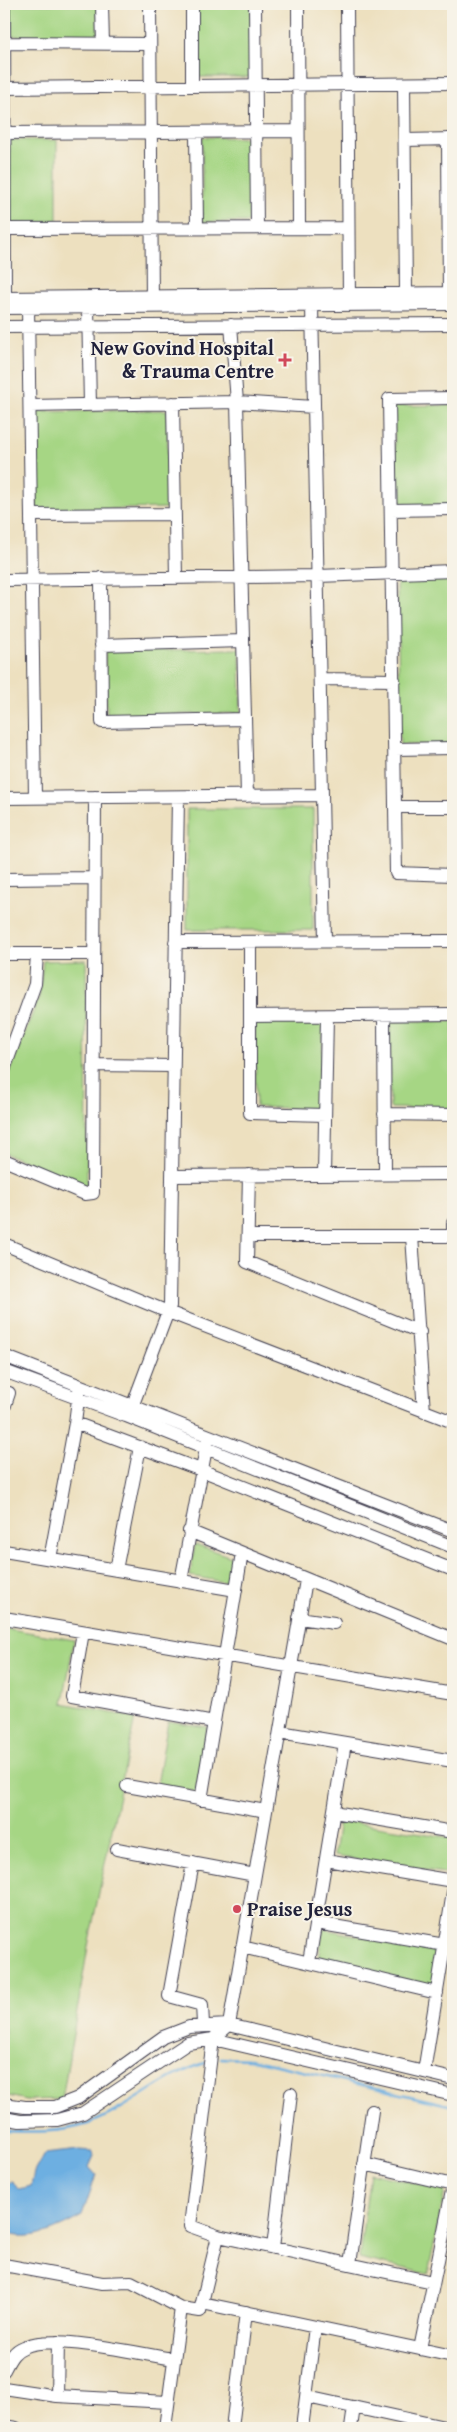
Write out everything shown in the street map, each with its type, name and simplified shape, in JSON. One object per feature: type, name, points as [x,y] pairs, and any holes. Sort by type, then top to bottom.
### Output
[{"type":"street","points":[[102,4],[103,44]]},
{"type":"street","points":[[150,4],[152,301]]},
{"type":"street","points":[[192,4],[192,86]]},
{"type":"street","points":[[255,4],[256,228]]},
{"type":"street","points":[[298,4],[298,228]]},
{"type":"street","points":[[347,4],[349,300]]},
{"type":"street","points":[[4,8],[4,301]]},
{"type":"street","points":[[4,43],[150,44]]},
{"type":"street","points":[[4,88],[453,83]]},
{"type":"street","points":[[404,84],[406,293]]},
{"type":"street","points":[[4,133],[298,131]]},
{"type":"street","points":[[196,132],[196,228]]},
{"type":"street","points":[[405,140],[451,139],[451,298]]},
{"type":"street","points":[[5,229],[348,228]]},
{"type":"street","points":[[4,301],[28,308],[88,307],[152,301],[312,306],[406,293],[451,298]]},
{"type":"street","points":[[4,301],[451,298]]},
{"type":"street","points":[[312,306],[325,942]]},
{"type":"street","points":[[88,307],[90,405]]},
{"type":"street","points":[[28,308],[35,798]]},
{"type":"street","points":[[4,327],[453,324]]},
{"type":"street","points":[[231,325],[237,402],[247,796]]},
{"type":"street","points":[[453,398],[389,399],[396,873],[453,875]]},
{"type":"street","points":[[30,406],[237,402],[314,407]]},
{"type":"street","points":[[173,403],[176,578]]},
{"type":"street","points":[[391,510],[453,509]]},
{"type":"street","points":[[32,516],[175,514]]},
{"type":"street","points":[[4,580],[318,576],[453,571]]},
{"type":"street","points":[[101,578],[102,722],[245,719]]},
{"type":"street","points":[[101,645],[243,641]]},
{"type":"street","points":[[320,680],[394,680]]},
{"type":"street","points":[[395,749],[453,748]]},
{"type":"street","points":[[4,798],[322,795]]},
{"type":"street","points":[[132,1407],[170,1306],[178,796]]},
{"type":"street","points":[[4,1160],[85,1194],[93,1193],[95,797]]},
{"type":"street","points":[[395,807],[453,807]]},
{"type":"street","points":[[4,879],[94,878]]},
{"type":"street","points":[[175,942],[453,941]]},
{"type":"street","points":[[250,942],[250,1113],[325,1115]]},
{"type":"street","points":[[4,954],[94,954]]},
{"type":"street","points":[[4,1070],[35,984],[37,954]]},
{"type":"street","points":[[250,1016],[453,1014]]},
{"type":"street","points":[[384,1015],[385,1174]]},
{"type":"street","points":[[324,1175],[327,1016]]},
{"type":"street","points":[[94,1066],[173,1066]]},
{"type":"street","points":[[384,1114],[453,1115]]},
{"type":"street","points":[[172,1176],[453,1174]]},
{"type":"street","points":[[249,1175],[247,1262],[420,1332]]},
{"type":"street","points":[[248,1236],[453,1236],[453,1223]]},
{"type":"street","points":[[412,1236],[424,1412]]},
{"type":"street","points":[[4,1244],[168,1312],[453,1422]]},
{"type":"street","points":[[4,1356],[78,1392],[207,1443],[390,1522],[453,1547]]},
{"type":"street","points":[[4,1371],[132,1407],[207,1443],[453,1531]]},
{"type":"street","points":[[50,1559],[75,1423],[78,1392]]},
{"type":"street","points":[[4,1408],[9,1393]]},
{"type":"street","points":[[75,1423],[201,1470],[453,1570]]},
{"type":"street","points":[[181,1581],[207,1443]]},
{"type":"street","points":[[116,1570],[140,1447]]},
{"type":"street","points":[[404,1512],[431,1515],[453,1523]]},
{"type":"street","points":[[390,1522],[401,1535],[453,1554]]},
{"type":"street","points":[[189,1531],[453,1639]]},
{"type":"street","points":[[4,1551],[236,1590]]},
{"type":"street","points":[[201,1800],[242,1553]]},
{"type":"street","points":[[306,1580],[229,2025],[213,2039],[190,2226],[218,2236],[433,2282]]},
{"type":"street","points":[[4,1618],[453,1694]]},
{"type":"street","points":[[299,1618],[334,1624]]},
{"type":"street","points":[[83,1632],[72,1696],[214,1722]]},
{"type":"street","points":[[280,1732],[453,1761]]},
{"type":"street","points":[[309,1962],[345,1743]]},
{"type":"street","points":[[128,1786],[266,1811]]},
{"type":"street","points":[[334,1812],[453,1832]]},
{"type":"street","points":[[117,1850],[255,1875]]},
{"type":"street","points":[[326,1860],[453,1882]]},
{"type":"street","points":[[192,1863],[169,1996],[202,2005],[203,2024]]},
{"type":"street","points":[[424,2072],[453,1892]]},
{"type":"street","points":[[316,1923],[445,1945]]},
{"type":"street","points":[[242,1947],[437,1993]]},
{"type":"street","points":[[4,2104],[25,2107],[55,2107],[70,2101],[163,2037],[189,2026],[203,2024],[229,2025],[453,2079]]},
{"type":"street","points":[[4,2118],[20,2121],[57,2120],[83,2113],[188,2043],[213,2039],[453,2095]]},
{"type":"street","points":[[273,2248],[291,2094]]},
{"type":"street","points":[[350,2264],[372,2111]]},
{"type":"street","points":[[364,2164],[453,2185],[420,2349]]},
{"type":"street","points":[[4,2265],[102,2283],[131,2282],[181,2308],[200,2311],[218,2236]]},
{"type":"street","points":[[202,2303],[453,2356]]},
{"type":"street","points":[[165,2428],[181,2308]]},
{"type":"street","points":[[232,2428],[246,2312]]},
{"type":"street","points":[[302,2428],[315,2327]]},
{"type":"street","points":[[4,2370],[16,2351],[25,2346],[58,2342],[174,2359]]},
{"type":"street","points":[[57,2396],[58,2342]]},
{"type":"street","points":[[4,2388],[57,2396],[168,2402]]},
{"type":"street","points":[[307,2397],[423,2425],[449,2428]]},
{"type":"street","points":[[351,2428],[354,2407]]},
{"type":"street","points":[[4,2426],[16,2428]]},
{"type":"green space","points":[[8,4],[98,4],[98,36],[8,36]]},
{"type":"green space","points":[[197,4],[251,4],[251,77],[198,77]]},
{"type":"green space","points":[[202,137],[252,138],[252,222],[202,222]]},
{"type":"green space","points":[[10,140],[57,140],[57,224],[10,224]]},
{"type":"green space","points":[[453,405],[453,505],[396,506],[394,406]]},
{"type":"green space","points":[[167,410],[169,508],[37,510],[35,412]]},
{"type":"green space","points":[[453,578],[453,744],[400,745],[397,579]]},
{"type":"green space","points":[[240,649],[241,713],[107,716],[105,651]]},
{"type":"green space","points":[[187,809],[313,809],[313,930],[187,930]]},
{"type":"green space","points":[[86,960],[87,1187],[4,1153],[4,1086],[39,997],[43,961]]},
{"type":"green space","points":[[324,1021],[319,1109],[256,1107],[255,1022]]},
{"type":"green space","points":[[389,1021],[453,1021],[452,1109],[390,1108]]},
{"type":"green space","points":[[195,1544],[234,1558],[230,1583],[190,1576]]},
{"type":"green space","points":[[4,1628],[74,1640],[63,1703],[135,1718],[89,1941],[62,2099],[27,2100],[4,2095]]},
{"type":"green space","points":[[168,1721],[207,1727],[196,1792],[157,1785]]},
{"type":"green space","points":[[339,1820],[453,1838],[450,1874],[334,1856]]},
{"type":"green space","points":[[323,1929],[439,1951],[433,1987],[318,1958]]},
{"type":"green space","points":[[370,2173],[445,2190],[428,2274],[359,2258]]},
{"type":"water","points":[[79,2150],[93,2151],[94,2156],[89,2167],[96,2175],[82,2216],[44,2233],[24,2236],[4,2232],[4,2186],[12,2181],[20,2189],[31,2186],[34,2172],[44,2154]]},
{"type":"waterway","points":[[221,2058],[250,2059],[453,2106]]},
{"type":"waterway","points":[[4,2131],[36,2132],[88,2124],[118,2110],[175,2076],[205,2063]]},
{"type":"place","name":"New Govind Hospital & Trauma Centre","points":[[285,360]]},
{"type":"place","name":"Praise Jesus","points":[[237,1909]]}]
